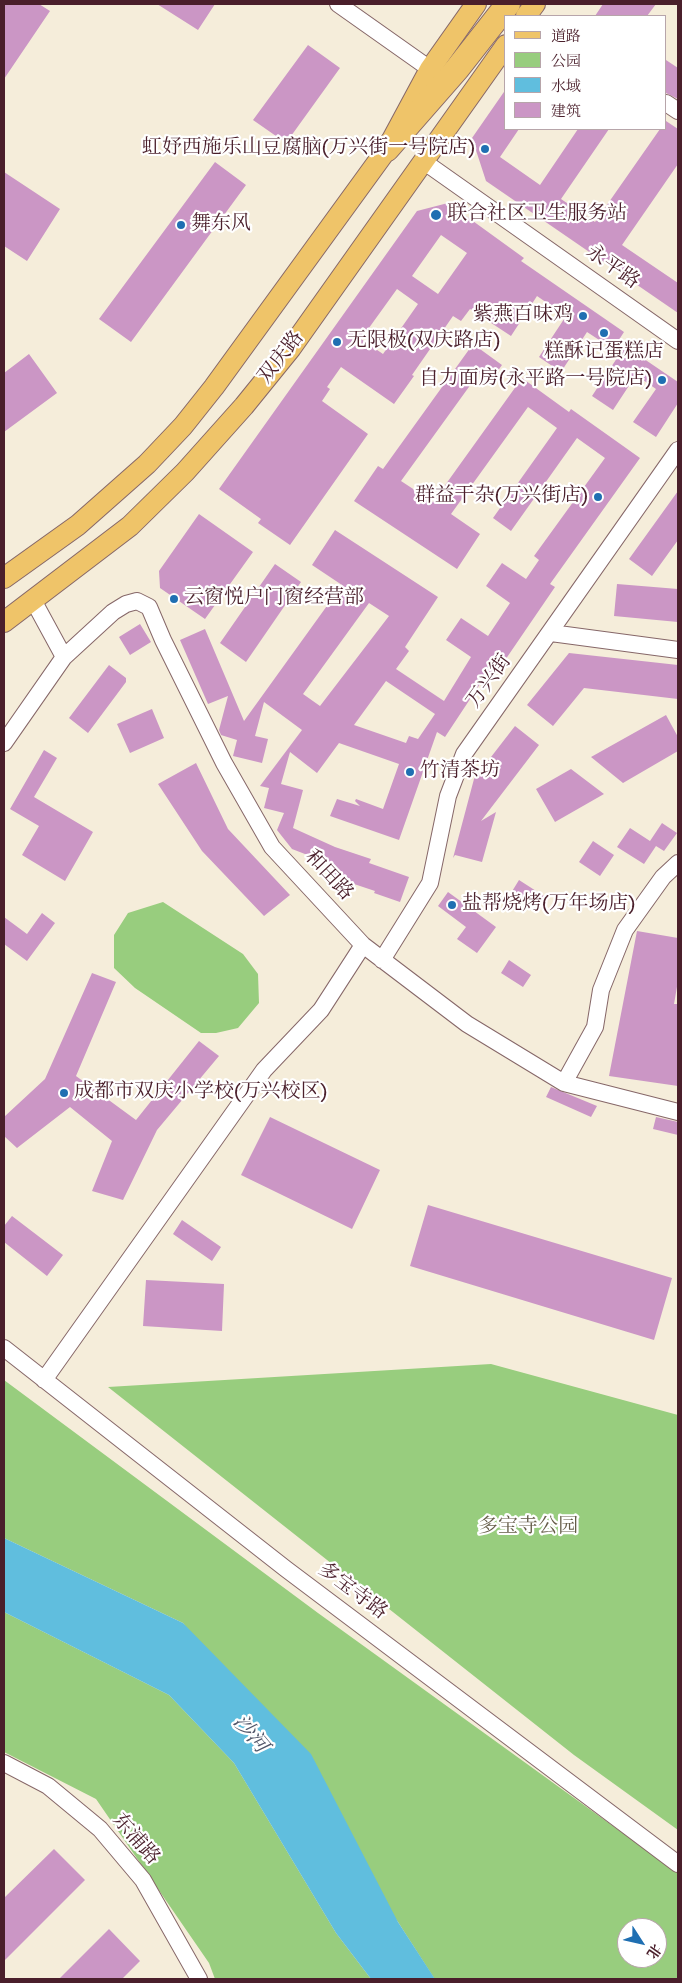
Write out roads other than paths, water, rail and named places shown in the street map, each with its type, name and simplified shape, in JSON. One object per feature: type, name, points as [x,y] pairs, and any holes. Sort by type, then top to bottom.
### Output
[{"type":"highway","points":[[387,149],[502,12]]},
{"type":"main road","name":"双庆路","points":[[4,578],[78,525],[147,464],[183,426],[387,149],[430,69],[476,4]]},
{"type":"main road","name":"双庆路","points":[[4,622],[130,526],[185,472],[244,406],[291,348],[504,48]]},
{"type":"street","points":[[338,4],[430,69]]},
{"type":"street","points":[[667,104],[678,111]]},
{"type":"street","name":"永平路","points":[[423,161],[678,341]]},
{"type":"street","name":"万兴街","points":[[382,960],[430,883],[448,796],[464,754],[678,450]]},
{"type":"street","points":[[4,743],[64,656],[33,600]]},
{"type":"street","name":"和田路","points":[[64,656],[113,612],[126,604],[137,601],[149,607],[163,640],[224,764],[272,847],[363,945],[467,1024],[564,1083],[678,1112]]},
{"type":"street","points":[[551,633],[678,650]]},
{"type":"street","points":[[564,1083],[595,1027],[601,990],[625,930],[663,877],[678,863]]},
{"type":"street","points":[[44,1380],[264,1070],[321,1010],[363,945]]},
{"type":"street","name":"多宝寺路","points":[[4,1348],[286,1569],[678,1864]]},
{"type":"street","name":"东浦路","points":[[4,1763],[48,1786],[100,1829],[143,1880],[198,1979]]},
{"type":"water","name":"沙河","points":[[4,1538],[183,1623],[311,1754],[398,1922],[435,1979],[371,1979],[336,1933],[234,1763],[169,1695],[4,1612]]},
{"type":"place","name":"虹妤西施乐山豆腐脑(万兴街一号院店)","points":[[485,149]]},
{"type":"place","name":"联合社区卫生服务站","points":[[436,215]]},
{"type":"place","name":"舞东风","points":[[181,225]]},
{"type":"place","name":"紫燕百味鸡","points":[[583,316]]},
{"type":"place","name":"糕酥记蛋糕店","points":[[604,333]]},
{"type":"place","name":"无限极(双庆路店)","points":[[337,342]]},
{"type":"place","name":"自力面房(永平路一号院店)","points":[[662,380]]},
{"type":"place","name":"群益干杂(万兴街店)","points":[[598,497]]},
{"type":"place","name":"云窗悦户门窗经营部","points":[[174,599]]},
{"type":"place","name":"竹清茶坊","points":[[410,772]]},
{"type":"place","name":"盐帮烧烤(万年场店)","points":[[452,905]]},
{"type":"place","name":"成都市双庆小学校(万兴校区)","points":[[64,1093]]},
{"type":"park label","name":"多宝寺公园","points":[[528,1528]]}]
